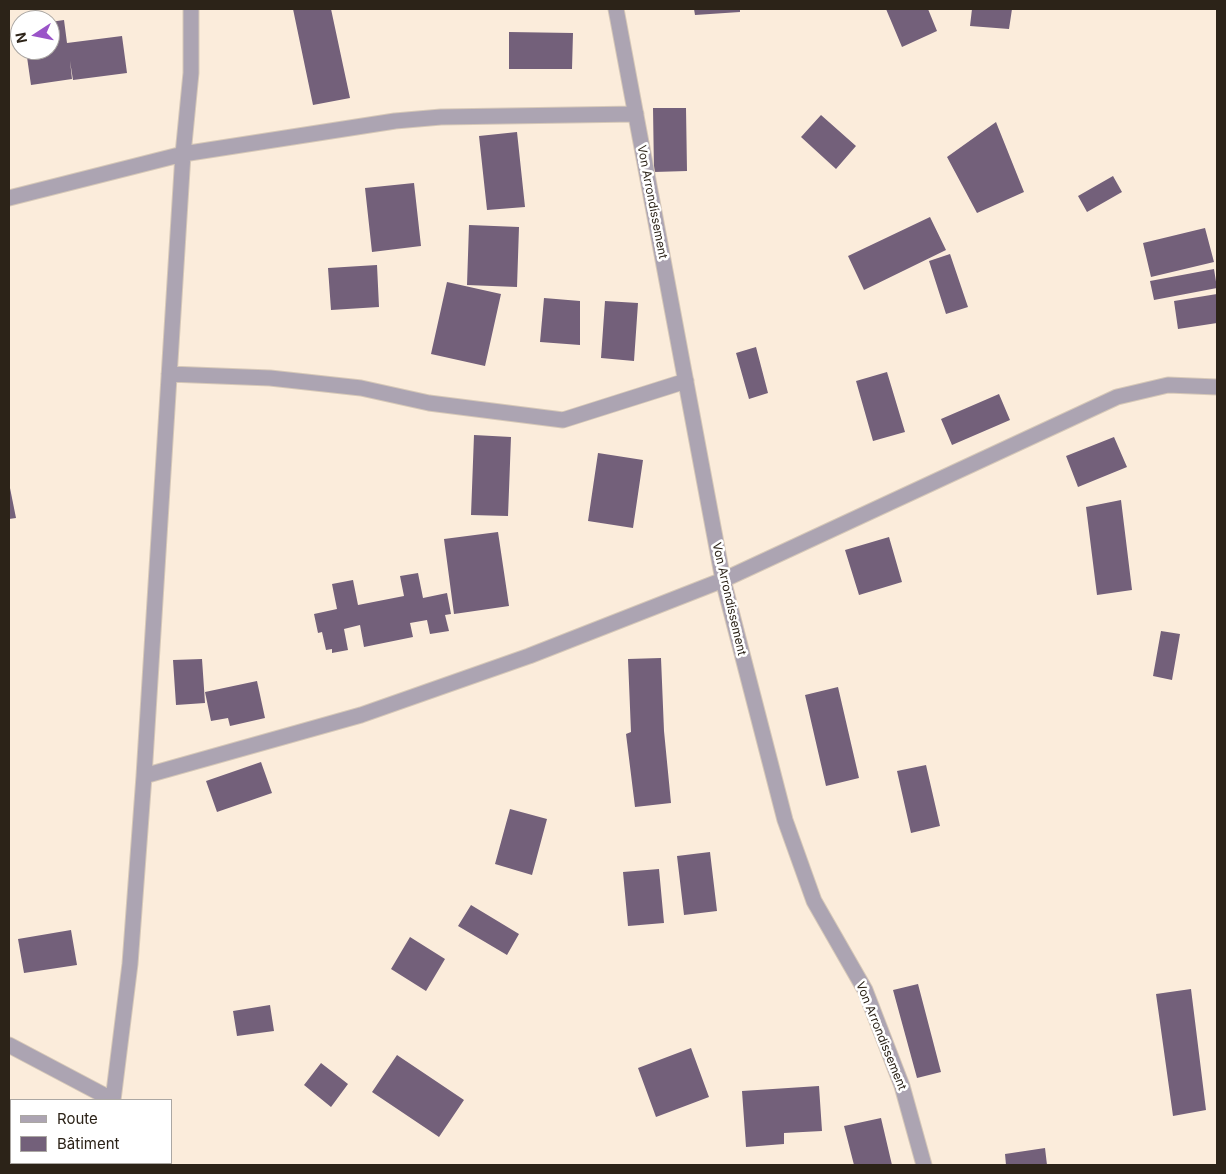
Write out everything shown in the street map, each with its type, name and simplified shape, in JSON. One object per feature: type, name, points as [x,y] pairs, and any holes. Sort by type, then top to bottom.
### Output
[{"type":"street","points":[[113,1099],[130,964],[144,776],[183,154],[191,73],[191,9]]},
{"type":"street","name":"Von Arrondissement","points":[[616,9],[723,580],[785,820],[814,901],[865,990],[902,1086],[924,1165]]},
{"type":"street","points":[[9,198],[183,154],[395,121],[441,117],[636,114]]},
{"type":"street","points":[[169,374],[270,378],[361,388],[429,404],[563,420],[686,381]]},
{"type":"street","points":[[144,776],[361,715],[449,686],[723,580],[1117,397],[1168,385],[1217,387]]},
{"type":"street","points":[[9,1045],[111,1099]]},
{"type":"building","points":[[293,9],[331,9],[350,98],[313,105]]},
{"type":"building","points":[[694,9],[740,9],[740,12],[695,15]]},
{"type":"building","points":[[886,9],[928,9],[937,31],[902,47]]},
{"type":"building","points":[[972,9],[1012,9],[1009,29],[970,26]]},
{"type":"building","points":[[64,20],[67,43],[122,36],[127,73],[73,80],[70,61],[72,79],[31,85],[27,60],[60,60],[60,21]]},
{"type":"building","points":[[509,32],[573,33],[572,69],[509,69]]},
{"type":"building","points":[[653,108],[686,108],[687,171],[654,172]]},
{"type":"building","points":[[821,115],[856,146],[836,169],[801,137]]},
{"type":"building","points":[[996,122],[1024,192],[977,213],[947,157]]},
{"type":"building","points":[[517,132],[525,207],[487,210],[479,136]]},
{"type":"building","points":[[1113,176],[1122,192],[1087,212],[1078,196]]},
{"type":"building","points":[[414,183],[421,246],[372,252],[365,188]]},
{"type":"building","points":[[930,217],[946,250],[864,290],[848,256]]},
{"type":"building","points":[[469,225],[519,227],[517,287],[467,285]]},
{"type":"building","points":[[1205,228],[1214,262],[1151,277],[1143,243]]},
{"type":"building","points":[[950,254],[968,307],[946,314],[929,261]]},
{"type":"building","points":[[377,265],[379,307],[331,310],[328,268]]},
{"type":"building","points":[[1214,269],[1217,288],[1154,300],[1150,281]]},
{"type":"building","points":[[447,282],[501,294],[485,366],[431,354]]},
{"type":"building","points":[[1217,294],[1217,323],[1178,329],[1174,301]]},
{"type":"building","points":[[544,298],[580,301],[580,345],[540,342]]},
{"type":"building","points":[[605,301],[638,303],[634,361],[601,358]]},
{"type":"building","points":[[756,347],[768,393],[749,399],[736,353]]},
{"type":"building","points":[[887,372],[905,432],[873,441],[856,381]]},
{"type":"building","points":[[999,394],[1010,420],[952,445],[941,419]]},
{"type":"building","points":[[474,435],[511,437],[508,516],[471,515]]},
{"type":"building","points":[[1114,437],[1127,467],[1078,487],[1066,456]]},
{"type":"building","points":[[598,453],[643,460],[633,528],[588,521]]},
{"type":"building","points":[[9,483],[16,518],[9,519]]},
{"type":"building","points":[[1121,500],[1132,590],[1097,595],[1086,507]]},
{"type":"building","points":[[498,532],[509,606],[454,614],[444,539]]},
{"type":"building","points":[[889,537],[902,582],[859,595],[845,550]]},
{"type":"building","points":[[418,573],[423,598],[447,593],[451,614],[445,615],[449,631],[430,634],[427,620],[410,623],[413,637],[364,647],[360,625],[344,629],[348,650],[332,653],[332,649],[326,650],[322,632],[318,633],[314,614],[337,609],[332,584],[353,580],[358,605],[404,596],[400,576]]},
{"type":"building","points":[[1161,631],[1180,634],[1172,680],[1153,676]]},
{"type":"building","points":[[661,658],[664,731],[671,803],[635,807],[626,734],[631,732],[628,659]]},
{"type":"building","points":[[202,659],[205,703],[176,705],[173,660]]},
{"type":"building","points":[[257,681],[265,718],[230,726],[228,718],[211,721],[205,692]]},
{"type":"building","points":[[838,687],[859,778],[826,786],[805,695]]},
{"type":"building","points":[[261,762],[272,793],[217,812],[206,781]]},
{"type":"building","points":[[926,765],[940,826],[911,833],[897,771]]},
{"type":"building","points":[[510,809],[547,819],[532,875],[495,864]]},
{"type":"building","points":[[710,852],[717,911],[684,915],[677,856]]},
{"type":"building","points":[[659,869],[664,923],[628,926],[623,872]]},
{"type":"building","points":[[471,905],[519,934],[507,955],[458,926]]},
{"type":"building","points":[[71,930],[77,965],[24,973],[18,939]]},
{"type":"building","points":[[410,937],[445,959],[426,991],[391,969]]},
{"type":"building","points":[[918,984],[941,1072],[917,1078],[893,990]]},
{"type":"building","points":[[1191,989],[1206,1110],[1173,1116],[1156,994]]},
{"type":"building","points":[[270,1005],[274,1031],[237,1036],[233,1011]]},
{"type":"building","points":[[691,1048],[709,1097],[656,1117],[638,1068]]},
{"type":"building","points":[[397,1055],[464,1100],[439,1137],[372,1092]]},
{"type":"building","points":[[321,1063],[348,1084],[331,1107],[304,1085]]},
{"type":"building","points":[[819,1086],[822,1131],[784,1133],[784,1144],[746,1147],[742,1091]]},
{"type":"building","points":[[881,1118],[892,1165],[854,1165],[844,1126]]},
{"type":"building","points":[[1045,1148],[1047,1165],[1006,1165],[1005,1154]]}]
